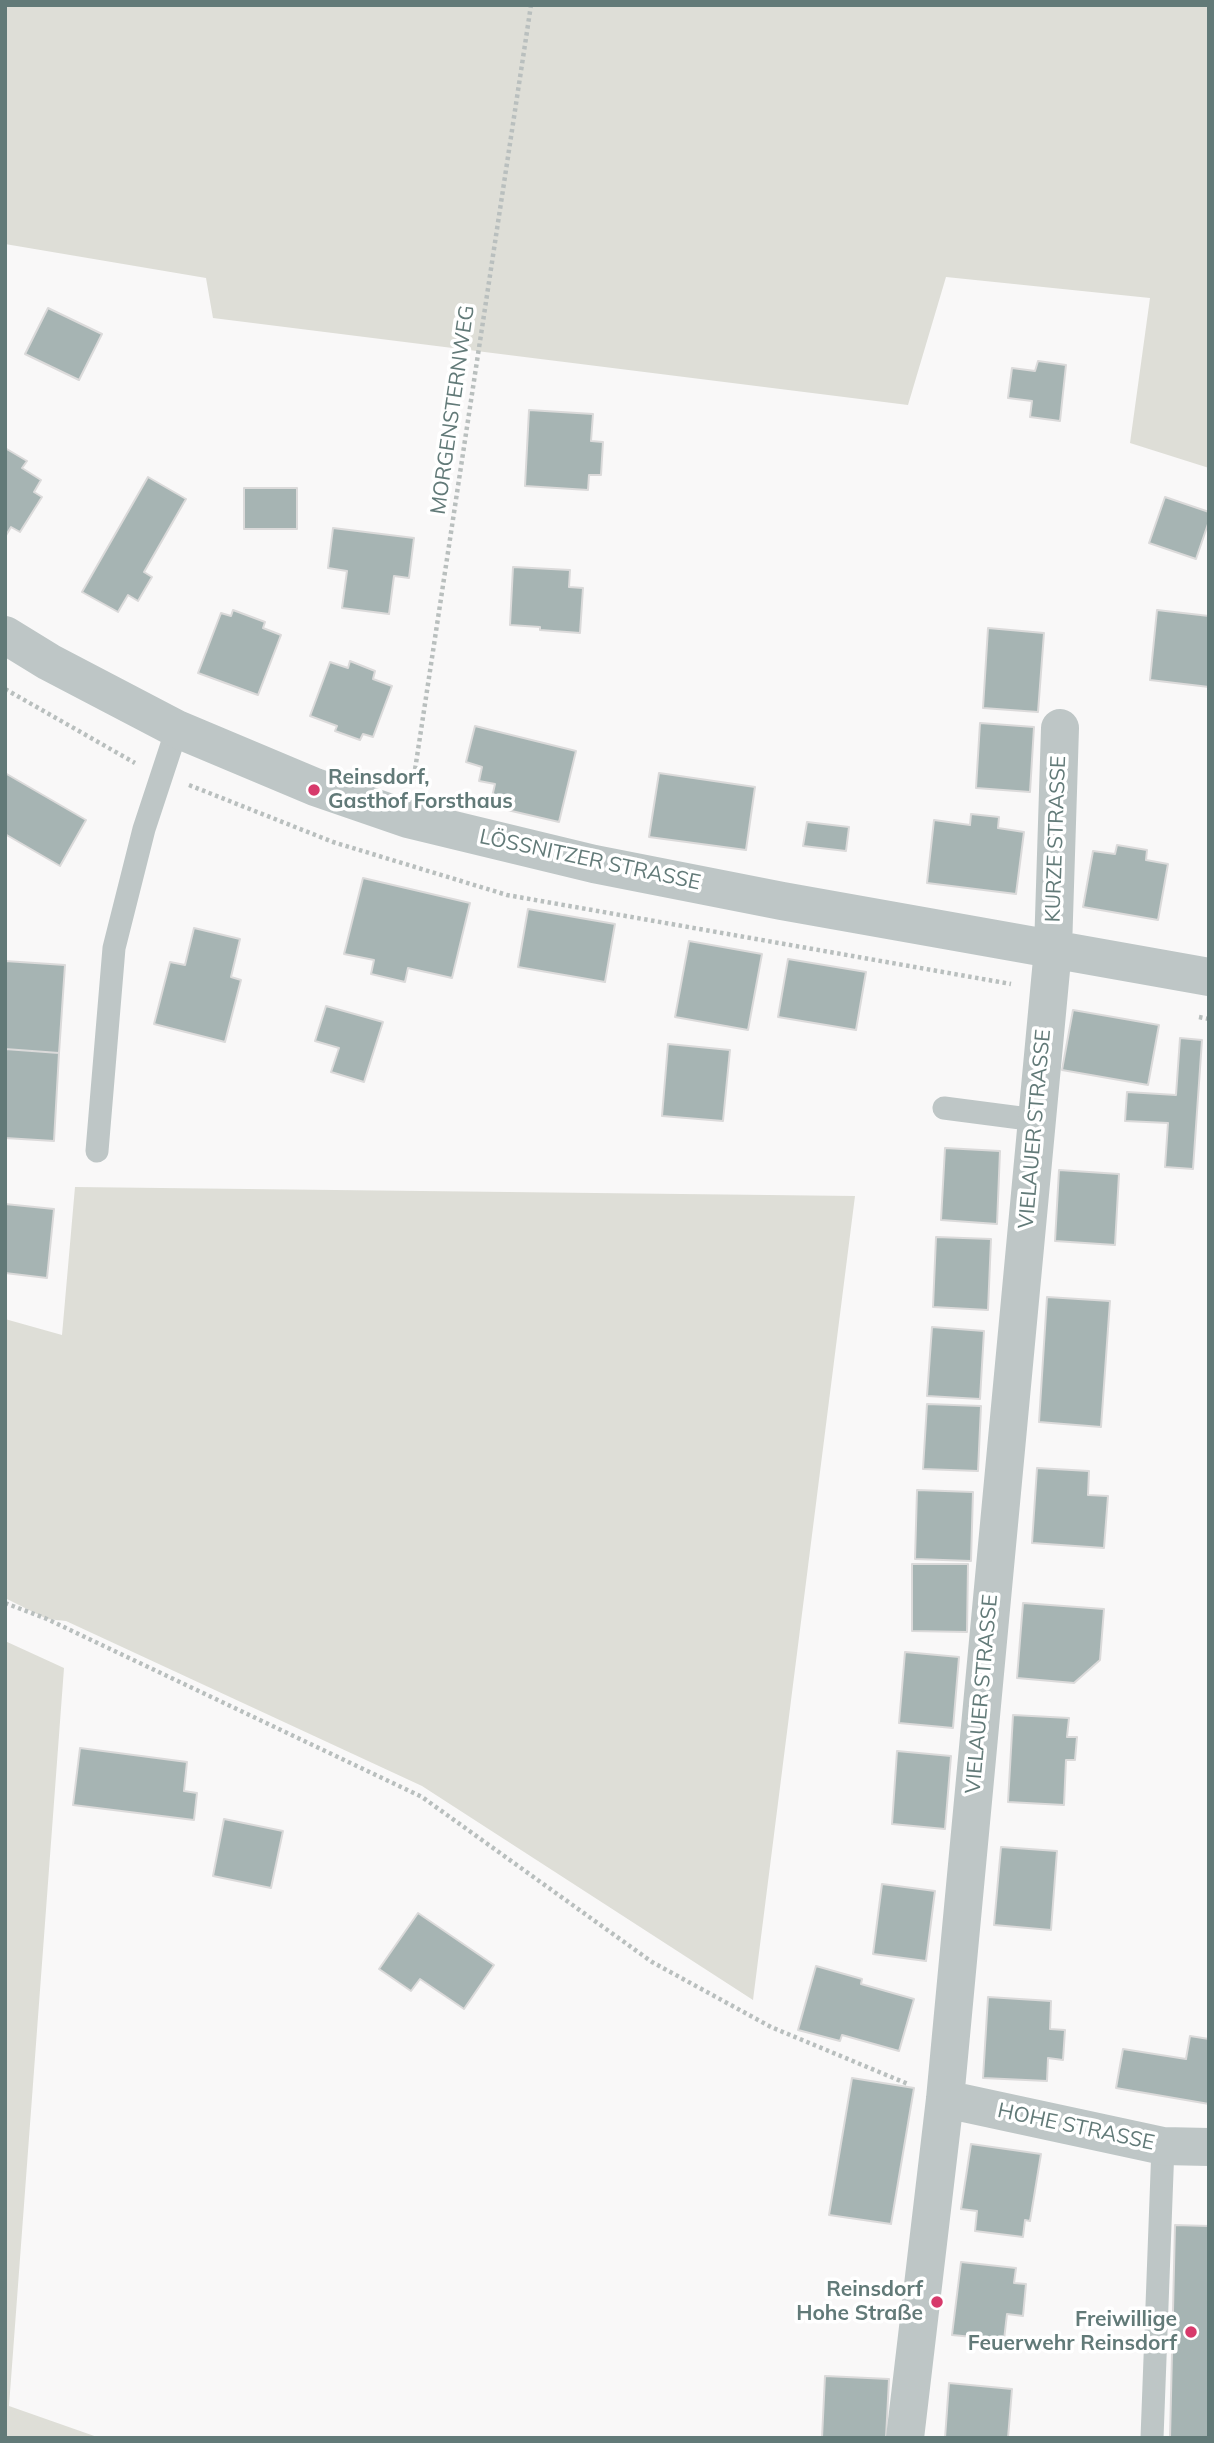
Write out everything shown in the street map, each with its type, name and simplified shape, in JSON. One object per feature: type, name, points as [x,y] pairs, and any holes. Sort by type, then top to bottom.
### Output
[{"type":"street","name":"LÖSSNITZER STRASSE","points":[[5,635],[49,662],[177,729],[315,787],[408,819],[594,864],[782,901],[1209,978]]},
{"type":"street","name":"KURZE STRASSE","points":[[1052,949],[1060,728]]},
{"type":"street","name":"VIELAUER STRASSE","points":[[905,2438],[945,2099],[1052,949]]},
{"type":"street","name":"HOHE STRASSE","points":[[945,2099],[1163,2146],[1209,2147]]},
{"type":"lane","points":[[97,1150],[114,948],[144,829],[177,729]]},
{"type":"lane","points":[[944,1108],[1036,1120]]},
{"type":"lane","points":[[1152,2438],[1163,2146]]},
{"type":"path","name":"MORGENSTERNWEG","points":[[408,819],[531,5]]},
{"type":"path","points":[[5,1603],[47,1619],[422,1797],[652,1962],[771,2027],[945,2099]]},
{"type":"shaded area","points":[[5,5],[1209,5],[1209,468],[1130,443],[1150,298],[946,277],[908,405],[213,318],[206,278],[5,244]]},
{"type":"shaded area","points":[[75,1187],[855,1196],[753,2000],[422,1786],[66,1621],[47,1619],[5,1598],[5,1319],[62,1335]]},
{"type":"shaded area","points":[[5,1641],[64,1668],[9,2406],[100,2438],[5,2438]]},
{"type":"building","points":[[48,308],[102,334],[79,380],[25,354]]},
{"type":"building","points":[[1038,361],[1066,365],[1060,421],[1030,417],[1032,401],[1008,398],[1012,368],[1035,371]]},
{"type":"building","points":[[529,410],[593,414],[591,441],[603,442],[601,475],[589,475],[588,490],[525,486]]},
{"type":"building","points":[[5,448],[27,461],[22,468],[41,480],[34,492],[42,497],[20,532],[11,527],[5,537]]},
{"type":"building","points":[[148,477],[186,499],[144,572],[152,577],[138,601],[128,595],[118,612],[82,592]]},
{"type":"building","points":[[244,488],[297,488],[297,529],[244,529]]},
{"type":"building","points":[[1165,497],[1209,512],[1209,521],[1196,559],[1149,543]]},
{"type":"building","points":[[333,528],[414,538],[409,578],[394,576],[389,614],[342,608],[347,571],[328,568]]},
{"type":"building","points":[[513,567],[570,570],[569,587],[583,588],[580,633],[510,625]]},
{"type":"building","points":[[233,610],[265,622],[263,628],[281,635],[258,695],[198,673],[221,613],[231,616]]},
{"type":"building","points":[[1157,610],[1209,616],[1209,687],[1150,680]]},
{"type":"building","points":[[988,628],[1044,633],[1038,712],[983,708]]},
{"type":"building","points":[[350,661],[375,671],[373,679],[392,686],[373,737],[363,734],[360,740],[335,731],[337,726],[310,716],[330,662],[348,668]]},
{"type":"building","points":[[980,723],[1034,727],[1030,792],[976,788]]},
{"type":"building","points":[[475,726],[576,751],[559,822],[490,806],[495,784],[479,781],[482,767],[466,762]]},
{"type":"building","points":[[5,773],[86,820],[60,866],[5,834]]},
{"type":"building","points":[[659,773],[755,787],[746,850],[649,837]]},
{"type":"building","points":[[971,814],[999,817],[998,828],[1024,832],[1016,894],[927,883],[934,820],[970,825]]},
{"type":"building","points":[[807,822],[849,827],[846,851],[803,846]]},
{"type":"building","points":[[1117,845],[1147,850],[1146,860],[1168,864],[1158,920],[1083,907],[1093,851],[1115,854]]},
{"type":"building","points":[[363,878],[470,903],[452,978],[408,968],[405,982],[371,974],[374,960],[344,954]]},
{"type":"building","points":[[528,909],[615,924],[605,982],[518,967]]},
{"type":"building","points":[[194,928],[240,939],[231,977],[241,980],[225,1042],[154,1024],[170,962],[185,965]]},
{"type":"building","points":[[689,941],[762,954],[748,1030],[675,1017]]},
{"type":"building","points":[[788,959],[866,972],[856,1030],[778,1017]]},
{"type":"building","points":[[5,961],[65,965],[59,1053],[5,1049]]},
{"type":"building","points":[[326,1006],[383,1022],[364,1082],[331,1072],[339,1048],[315,1041]]},
{"type":"building","points":[[1073,1010],[1159,1025],[1148,1085],[1062,1070]]},
{"type":"building","points":[[1180,1038],[1202,1040],[1193,1169],[1165,1167],[1168,1123],[1125,1121],[1127,1092],[1176,1095]]},
{"type":"building","points":[[668,1044],[730,1050],[723,1121],[662,1116]]},
{"type":"building","points":[[5,1049],[59,1053],[54,1141],[5,1138]]},
{"type":"building","points":[[945,1148],[1000,1151],[997,1224],[941,1220]]},
{"type":"building","points":[[1059,1170],[1119,1174],[1115,1245],[1055,1241]]},
{"type":"building","points":[[5,1204],[54,1209],[47,1278],[5,1273]]},
{"type":"building","points":[[936,1237],[991,1239],[988,1310],[933,1307]]},
{"type":"building","points":[[1047,1297],[1110,1301],[1101,1427],[1039,1422]]},
{"type":"building","points":[[932,1327],[984,1331],[980,1399],[927,1396]]},
{"type":"building","points":[[927,1404],[981,1406],[978,1471],[923,1469]]},
{"type":"building","points":[[1037,1468],[1089,1471],[1088,1495],[1108,1496],[1104,1548],[1032,1543]]},
{"type":"building","points":[[917,1490],[973,1492],[971,1561],[915,1559]]},
{"type":"building","points":[[912,1564],[968,1564],[967,1632],[912,1631]]},
{"type":"building","points":[[1023,1603],[1104,1609],[1100,1660],[1074,1683],[1017,1678]]},
{"type":"building","points":[[905,1652],[959,1657],[953,1728],[899,1723]]},
{"type":"building","points":[[1013,1715],[1069,1718],[1067,1737],[1077,1737],[1075,1760],[1066,1760],[1064,1805],[1008,1802]]},
{"type":"building","points":[[80,1748],[187,1762],[184,1791],[197,1793],[194,1820],[73,1805]]},
{"type":"building","points":[[897,1751],[951,1756],[945,1829],[892,1824]]},
{"type":"building","points":[[224,1819],[283,1831],[271,1888],[213,1876]]},
{"type":"building","points":[[1001,1847],[1057,1851],[1051,1930],[994,1925]]},
{"type":"building","points":[[882,1884],[935,1891],[926,1961],[873,1954]]},
{"type":"building","points":[[418,1913],[494,1965],[464,2009],[420,1979],[411,1991],[379,1969]]},
{"type":"building","points":[[816,1966],[862,1979],[861,1984],[914,1999],[899,2051],[842,2035],[840,2041],[798,2030]]},
{"type":"building","points":[[988,1997],[1051,2001],[1050,2029],[1065,2030],[1063,2060],[1048,2058],[1047,2081],[983,2078]]},
{"type":"building","points":[[1190,2036],[1209,2039],[1209,2104],[1116,2088],[1123,2049],[1186,2059]]},
{"type":"building","points":[[852,2078],[914,2088],[891,2224],[829,2215]]},
{"type":"building","points":[[971,2144],[1041,2154],[1030,2221],[1025,2220],[1023,2237],[975,2231],[977,2211],[961,2209]]},
{"type":"building","name":"Freiwillige Feuerwehr Reinsdorf","points":[[1175,2225],[1209,2226],[1209,2438],[1170,2438]]},
{"type":"building","points":[[961,2262],[1016,2268],[1014,2283],[1026,2284],[1023,2316],[1007,2314],[1004,2340],[952,2335]]},
{"type":"building","points":[[825,2376],[889,2379],[886,2438],[822,2438]]},
{"type":"building","points":[[949,2383],[1012,2389],[1008,2438],[945,2438]]},
{"type":"place","name":"Reinsdorf, Gasthof Forsthaus","points":[[314,790]]},
{"type":"place","name":"Reinsdorf Hohe Straße","points":[[937,2302]]},
{"type":"place","name":"Freiwillige Feuerwehr Reinsdorf","points":[[1191,2332]]}]
